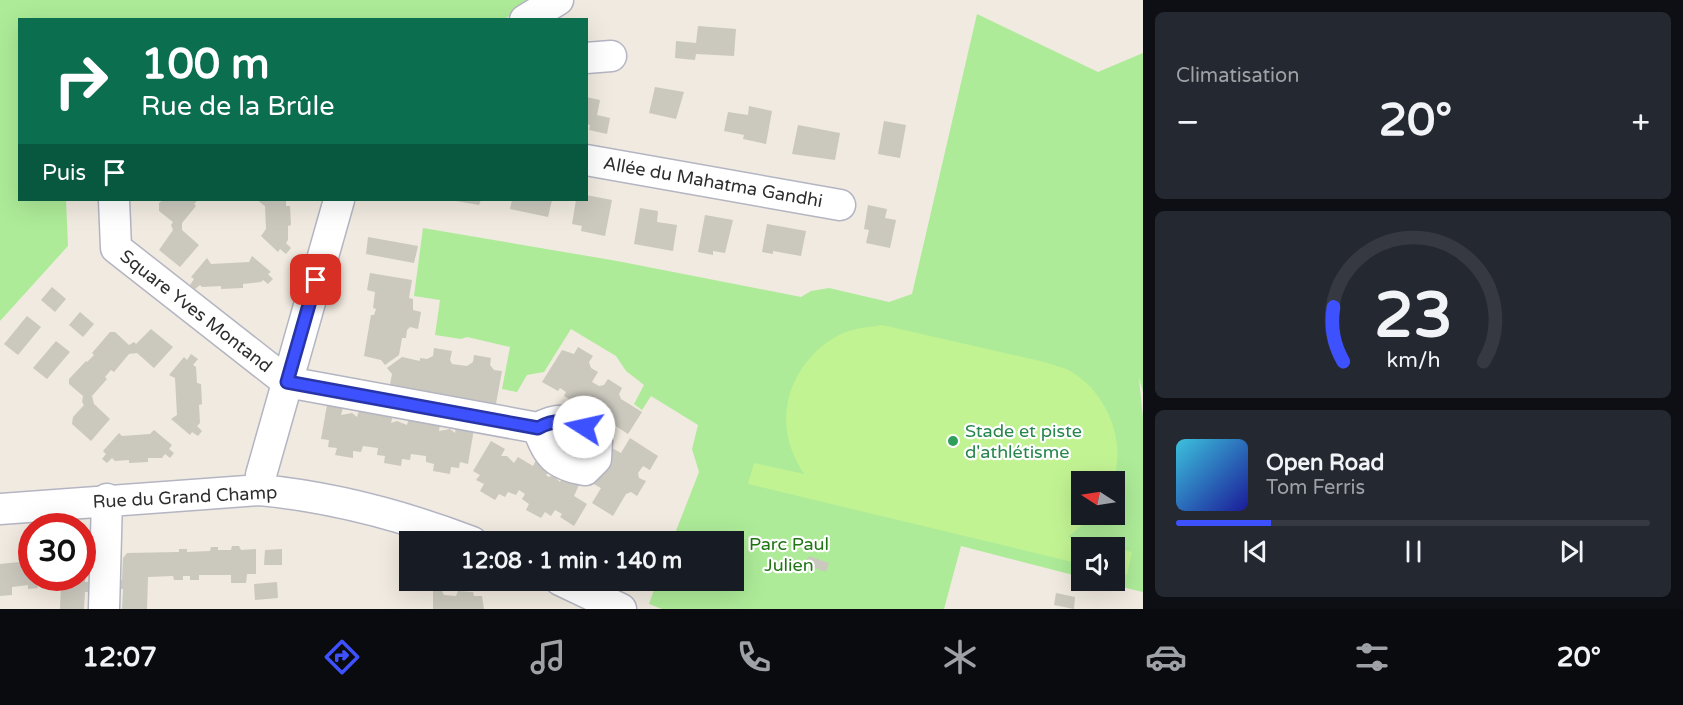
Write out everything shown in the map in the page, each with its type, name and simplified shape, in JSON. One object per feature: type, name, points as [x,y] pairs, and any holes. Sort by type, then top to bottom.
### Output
[{"type":"street","points":[[528,18],[558,0]]},
{"type":"street","name":"Allée du Mahatma Gandhi","points":[[588,160],[840,205]]},
{"type":"street","name":"Square Yves Montand","points":[[114,201],[116,248],[287,382]]},
{"type":"street","points":[[261,490],[261,475],[339,201]]},
{"type":"street","points":[[287,382],[538,428]]},
{"type":"street","name":"Rue du Grand Champ","points":[[0,509],[107,499],[261,490],[300,494],[353,505],[442,531]]},
{"type":"street","points":[[104,609],[107,499]]},
{"type":"street","points":[[583,591],[621,609]]},
{"type":"green space","points":[[0,0],[534,0],[506,18],[18,18],[18,201],[66,201],[68,246],[0,321]]},
{"type":"green space","name":"Parc Paul Julien","points":[[977,14],[1098,72],[1143,53],[1143,392],[1139,378],[1143,418],[1143,592],[1125,588],[1125,537],[1071,537],[1071,574],[961,546],[944,609],[662,609],[649,604],[654,591],[744,591],[744,531],[676,531],[699,472],[692,449],[698,425],[651,396],[642,410],[634,404],[644,385],[626,371],[616,356],[571,329],[544,372],[527,375],[517,392],[502,389],[510,347],[467,337],[461,339],[435,335],[440,300],[414,296],[423,228],[617,261],[801,297],[811,291],[829,288],[889,302],[912,294]]},
{"type":"green space","name":"Stade et piste d'athlétisme","points":[[882,325],[1044,362],[1067,370],[1083,380],[1094,392],[1111,419],[1117,450],[1117,466],[1116,471],[1071,471],[1071,525],[1082,525],[1068,537],[1071,538],[1071,562],[748,484],[754,463],[804,474],[792,450],[786,424],[787,408],[797,376],[806,362],[831,340],[846,332]]},
{"type":"green space","points":[[1125,550],[1132,552],[1127,575],[1125,574]]},
{"type":"building","points":[[698,26],[736,29],[734,56],[696,54],[695,60],[675,58],[676,41],[696,43]]},
{"type":"building","points":[[655,87],[684,92],[676,119],[649,113]]},
{"type":"building","points":[[588,97],[600,100],[597,115],[610,118],[607,134],[589,130],[590,125],[588,124]]},
{"type":"building","points":[[749,106],[772,111],[766,144],[743,139],[744,135],[724,131],[728,112],[748,115]]},
{"type":"building","points":[[884,121],[906,125],[900,158],[878,154]]},
{"type":"building","points":[[798,125],[840,133],[835,160],[792,154]]},
{"type":"building","points":[[588,195],[612,200],[605,236],[581,231],[582,226],[572,224],[576,201],[588,201]]},
{"type":"building","points":[[162,201],[197,201],[194,204],[196,206],[182,223],[182,230],[199,245],[180,267],[159,250],[173,230],[171,225],[173,222],[159,211],[159,203]]},
{"type":"building","points":[[258,201],[286,201],[286,206],[290,206],[291,225],[288,226],[286,243],[291,248],[286,254],[280,249],[278,252],[261,236],[266,229],[265,206]]},
{"type":"building","points":[[456,201],[481,201],[479,205]]},
{"type":"building","points":[[512,201],[552,201],[548,217],[510,209]]},
{"type":"building","points":[[868,205],[887,209],[885,218],[896,220],[890,248],[866,243],[869,230],[864,229]]},
{"type":"building","points":[[640,208],[658,211],[657,222],[677,225],[673,251],[634,244]]},
{"type":"building","points":[[705,215],[733,220],[725,253],[713,251],[713,255],[698,252]]},
{"type":"building","points":[[767,224],[806,231],[801,256],[773,251],[773,254],[762,252]]},
{"type":"building","points":[[368,237],[418,246],[414,263],[366,254]]},
{"type":"building","points":[[252,256],[271,272],[268,274],[273,279],[268,284],[263,280],[243,284],[243,288],[221,289],[221,286],[202,287],[200,285],[195,289],[190,285],[194,279],[191,277],[207,258],[211,264],[249,262]]},
{"type":"building","points":[[370,273],[412,280],[409,298],[413,299],[413,310],[421,312],[418,329],[410,327],[407,330],[406,338],[402,338],[399,355],[385,365],[381,360],[364,356],[371,315],[374,315],[376,309],[373,308],[375,292],[367,290]]},
{"type":"building","points":[[52,287],[66,299],[55,312],[41,300]]},
{"type":"building","points":[[80,312],[94,324],[83,337],[69,325]]},
{"type":"building","points":[[27,316],[41,327],[18,355],[4,344]]},
{"type":"building","points":[[151,329],[173,347],[154,368],[137,353],[129,354],[114,372],[111,370],[105,377],[107,379],[92,396],[94,404],[110,419],[91,441],[72,424],[73,417],[84,405],[83,396],[69,384],[69,379],[94,355],[92,353],[110,332],[115,332],[129,345],[134,342],[136,344]]},
{"type":"building","points":[[56,341],[70,352],[47,379],[33,368]]},
{"type":"building","points":[[578,347],[593,356],[589,362],[591,368],[598,372],[592,382],[599,386],[604,385],[608,379],[622,388],[619,394],[621,399],[642,412],[628,434],[614,425],[608,436],[573,414],[579,405],[564,396],[566,392],[560,388],[558,391],[542,382],[562,350],[574,354]]},
{"type":"building","points":[[434,348],[452,351],[450,360],[452,364],[467,366],[473,362],[474,355],[491,358],[490,365],[494,370],[502,371],[495,409],[389,390],[392,374],[387,368],[402,357],[420,361],[420,358],[427,359],[433,356]]},
{"type":"building","points":[[191,354],[198,359],[193,365],[196,367],[197,383],[201,384],[202,404],[199,405],[200,423],[197,426],[202,431],[198,436],[192,432],[190,435],[171,419],[177,415],[175,378],[169,375],[184,357],[187,360]]},
{"type":"building","points":[[327,405],[343,408],[341,415],[352,413],[357,417],[359,410],[393,415],[391,423],[397,421],[407,425],[409,418],[440,423],[439,431],[450,429],[455,433],[456,426],[474,429],[468,464],[460,462],[459,468],[451,467],[450,474],[433,471],[434,464],[426,462],[426,456],[411,454],[410,460],[402,459],[401,466],[384,463],[385,456],[377,455],[378,448],[363,446],[361,452],[353,451],[353,458],[335,455],[337,448],[328,447],[329,440],[321,439]]},
{"type":"building","points":[[154,430],[172,445],[169,449],[174,453],[170,458],[165,454],[162,458],[148,458],[148,462],[129,463],[129,460],[115,461],[112,458],[107,463],[102,459],[106,454],[103,451],[119,433],[122,436],[150,434]]},
{"type":"building","points":[[630,438],[658,456],[650,470],[643,466],[638,473],[639,478],[646,481],[637,496],[631,492],[626,494],[613,516],[592,503],[601,488],[590,482],[610,447],[621,453]]},
{"type":"building","points":[[491,441],[505,449],[501,456],[507,456],[514,463],[518,457],[533,466],[536,460],[551,469],[546,475],[549,477],[553,475],[560,482],[563,476],[579,485],[574,496],[587,504],[574,526],[560,517],[562,514],[555,510],[551,516],[545,512],[541,518],[526,510],[529,504],[522,499],[525,494],[519,490],[516,495],[508,492],[505,497],[499,494],[495,500],[480,491],[484,484],[476,480],[480,475],[473,471]]},
{"type":"building","points":[[232,546],[239,546],[241,550],[256,549],[256,574],[247,574],[246,583],[231,583],[231,575],[199,575],[199,580],[190,580],[190,576],[183,576],[183,580],[174,580],[173,576],[148,577],[147,609],[122,609],[123,589],[120,589],[119,580],[122,580],[123,558],[127,553],[179,552],[179,549],[187,549],[187,552],[210,551],[211,547],[218,547],[218,550],[231,550]]},
{"type":"building","points":[[282,549],[282,565],[264,565],[265,550]]},
{"type":"building","points":[[809,556],[829,563],[826,572],[805,564]]},
{"type":"building","points":[[18,562],[18,586],[12,587],[12,595],[0,596],[0,564]]},
{"type":"building","points":[[277,582],[278,598],[255,600],[254,584]]},
{"type":"building","points":[[61,591],[88,591],[85,592],[84,609],[60,609]]},
{"type":"building","points":[[433,591],[442,591],[444,595],[456,596],[458,591],[473,592],[474,596],[482,596],[484,609],[433,609]]},
{"type":"building","points":[[1056,593],[1075,597],[1074,609],[1054,605]]},
{"type":"place","name":"Stade et piste d'athlétisme","points":[[953,441]]},
{"type":"route","points":[[316,280],[287,382],[538,428],[550,422],[570,421],[584,427]]}]
